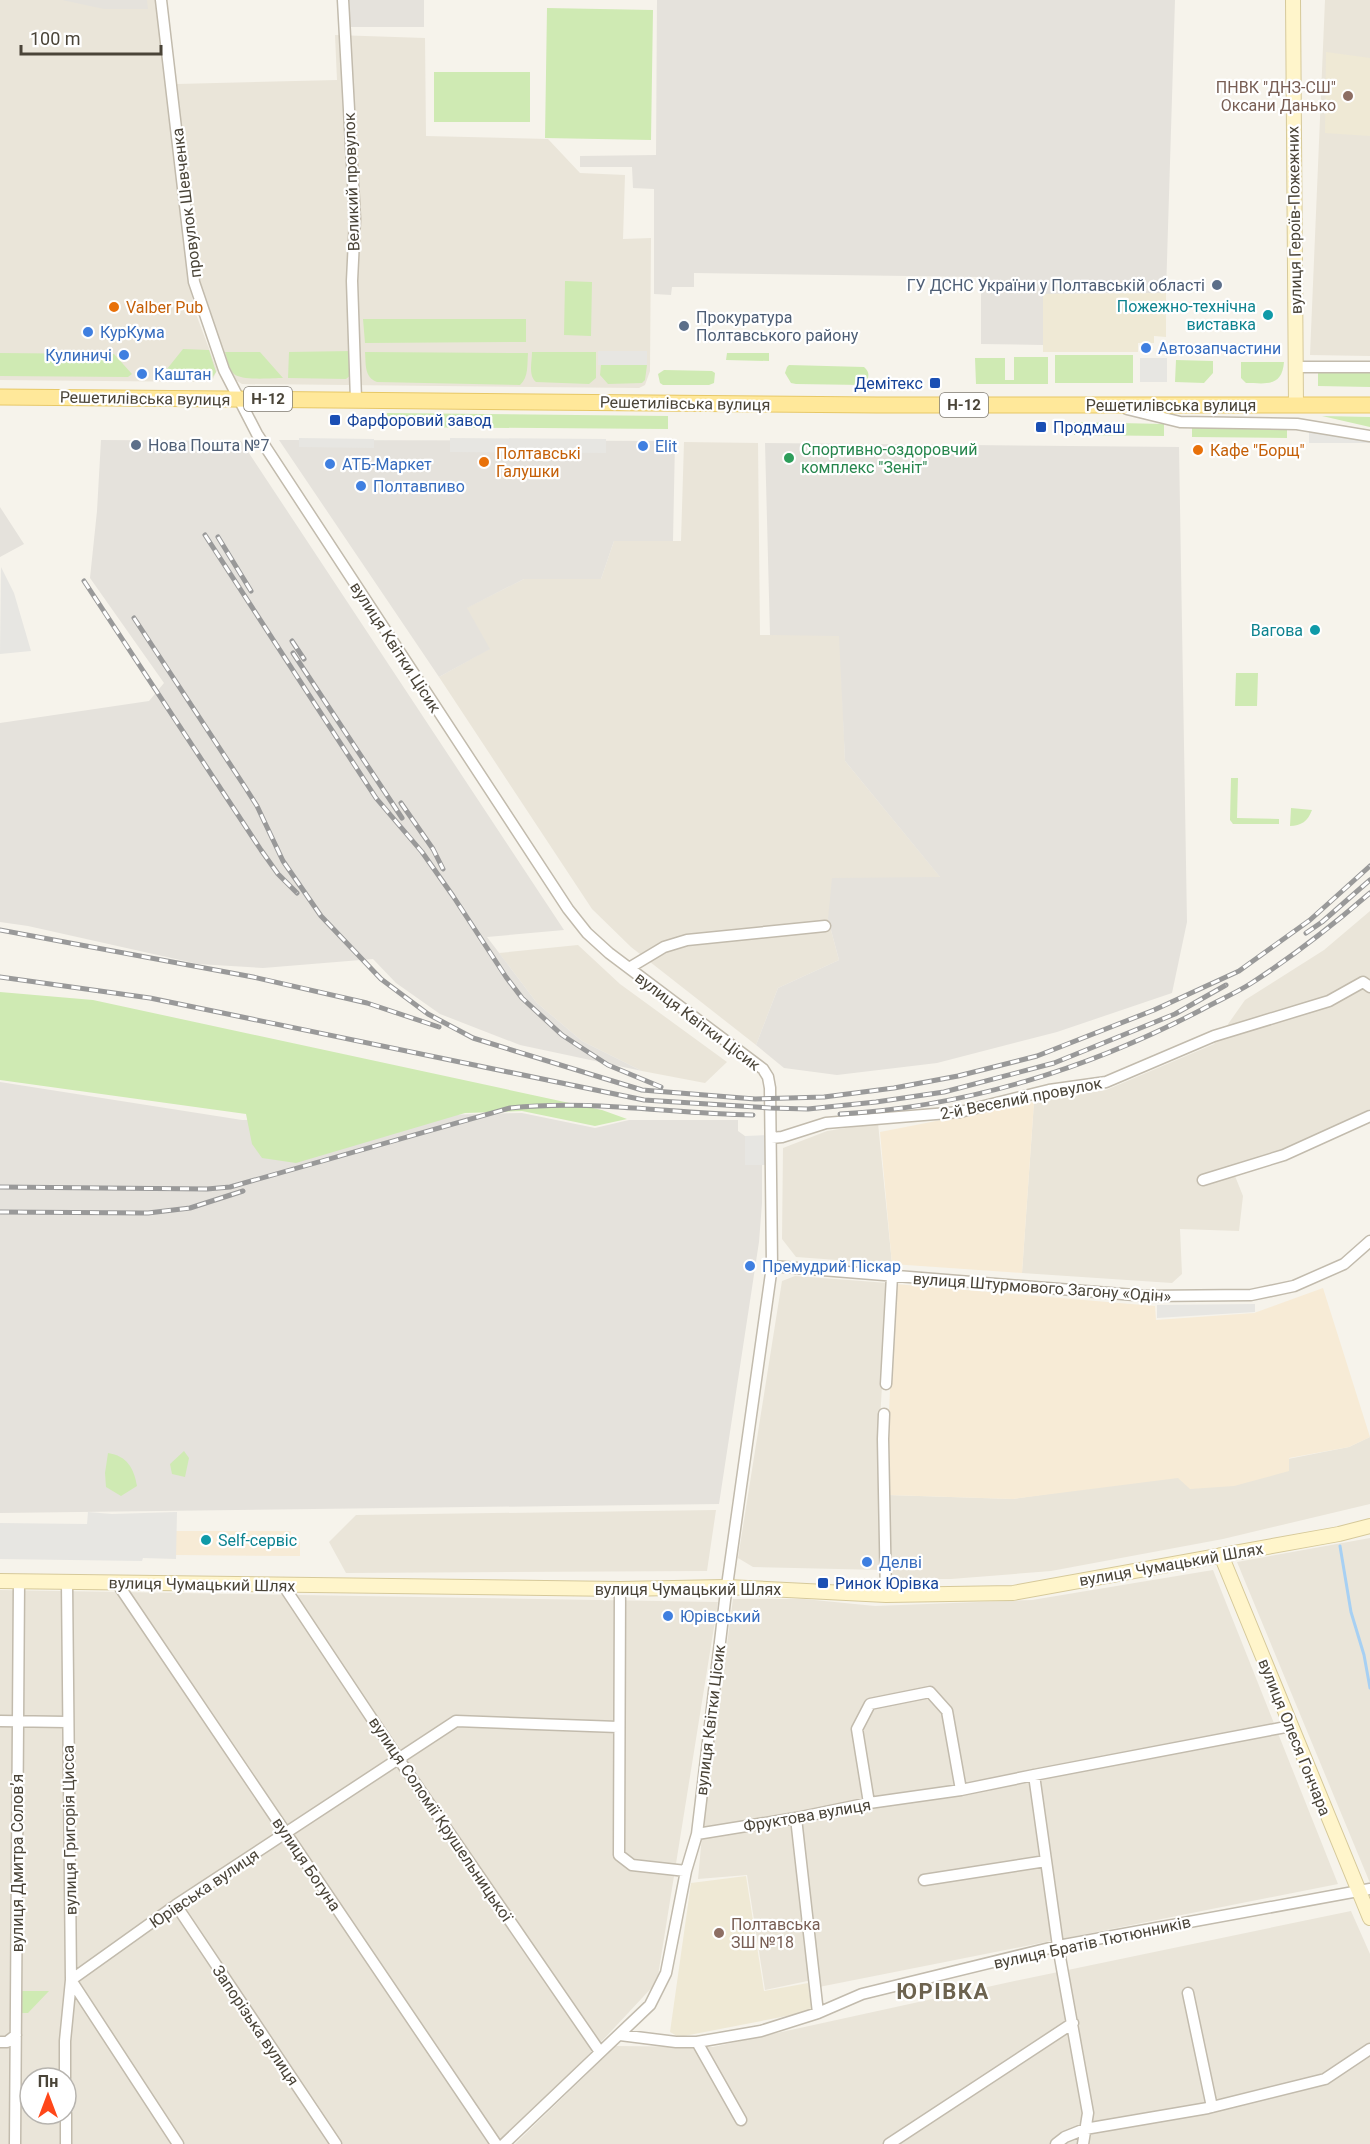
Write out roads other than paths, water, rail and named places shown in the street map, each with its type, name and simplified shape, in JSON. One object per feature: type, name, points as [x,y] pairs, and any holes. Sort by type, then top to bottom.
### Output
[{"type":"main road","name":"вулиця Героїв-Пожежних","points":[[1293,0],[1296,405]]},
{"type":"main road","name":"Решетилівська вулиця","points":[[0,397],[877,405],[1370,405]]},
{"type":"main road","name":"вулиця Чумацький Шлях","points":[[0,1581],[620,1589],[727,1587],[886,1595],[1013,1593],[1339,1534],[1370,1526]]},
{"type":"main road","name":"вулиця Олеся Гончара","points":[[1221,1555],[1291,1726],[1364,1890],[1370,1918]]},
{"type":"street","name":"провулок Шевченка","points":[[161,0],[194,282],[218,354],[238,399]]},
{"type":"street","name":"Великий провулок","points":[[343,0],[355,219],[352,281],[356,400]]},
{"type":"street","points":[[1296,367],[1370,367]]},
{"type":"street","name":"вулиця Квітки Цісик","points":[[238,399],[257,434],[568,909],[587,933],[629,968],[766,1072],[770,1088],[772,1266],[727,1587],[697,1833]]},
{"type":"street","points":[[1108,405],[1180,422],[1297,423],[1370,436]]},
{"type":"street","points":[[1296,405],[1297,423]]},
{"type":"street","points":[[629,968],[663,947],[687,940],[825,926]]},
{"type":"street","name":"2-й Веселий провулок","points":[[771,1138],[826,1124],[960,1112],[1049,1090],[1106,1082],[1214,1035],[1329,1001],[1366,985]]},
{"type":"street","points":[[1203,1180],[1284,1155],[1370,1116]]},
{"type":"street","name":"вулиця Штурмового Загону «Одін»","points":[[772,1266],[1147,1296],[1251,1295],[1294,1286],[1344,1264],[1370,1241]]},
{"type":"street","points":[[886,1384],[892,1276]]},
{"type":"street","points":[[884,1414],[886,1595]]},
{"type":"street","name":"вулиця Дмитра Соловʼя","points":[[15,2144],[19,1581]]},
{"type":"street","name":"вулиця Григорія Цисса","points":[[65,2066],[71,1980],[67,1583]]},
{"type":"street","name":"вулиця Богуна","points":[[117,1583],[496,2144]]},
{"type":"street","name":"вулиця Соломії Крушельницької","points":[[283,1585],[398,1758],[600,2052]]},
{"type":"street","points":[[620,1589],[619,1855],[632,1865],[687,1872]]},
{"type":"street","points":[[869,1803],[857,1729],[870,1704],[930,1692],[947,1711],[961,1790]]},
{"type":"street","points":[[0,1721],[67,1722]]},
{"type":"street","name":"Юрівська вулиця","points":[[71,1980],[176,1905],[456,1721],[618,1727]]},
{"type":"street","name":"Фруктова вулиця","points":[[697,1833],[796,1818],[869,1803],[961,1790],[1034,1774],[1291,1726]]},
{"type":"street","points":[[1034,1774],[1058,1946],[1088,2113],[1083,2144]]},
{"type":"street","points":[[796,1818],[818,2013]]},
{"type":"street","points":[[504,2144],[650,2005],[666,1972],[697,1833]]},
{"type":"street","points":[[924,1880],[1046,1861]]},
{"type":"street","name":"вулиця Братів Тютюнників","points":[[620,2035],[676,2042],[697,2042],[761,2031],[818,2013],[862,1994],[1058,1946],[1364,1890]]},
{"type":"street","name":"Запорізька вулиця","points":[[176,1905],[336,2144]]},
{"type":"street","points":[[71,1980],[178,2144]]},
{"type":"street","points":[[1188,1993],[1212,2107]]},
{"type":"street","points":[[889,2144],[1072,2023]]},
{"type":"street","points":[[0,2042],[7,2042],[16,2035]]},
{"type":"street","points":[[697,2042],[741,2120]]},
{"type":"street","points":[[1056,2144],[1085,2129],[1212,2107],[1325,2079],[1370,2049]]},
{"type":"street","points":[[66,2126],[66,2144]]},
{"type":"waterway","points":[[1340,1546],[1351,1612],[1364,1655],[1370,1688]]},
{"type":"railway","points":[[205,535],[376,798],[422,852],[522,998],[562,1035],[608,1065],[661,1087]]},
{"type":"railway","points":[[218,537],[251,591]]},
{"type":"railway","points":[[84,581],[261,850],[278,874],[297,893]]},
{"type":"railway","points":[[134,618],[257,806],[283,861],[321,916],[381,979],[428,1014],[473,1038],[642,1090],[755,1099],[824,1097],[894,1088],[958,1076],[1037,1056],[1154,1010],[1239,971],[1310,920],[1370,866]]},
{"type":"railway","points":[[292,641],[304,659]]},
{"type":"railway","points":[[293,653],[402,818]]},
{"type":"railway","points":[[401,803],[433,849],[443,869]]},
{"type":"railway","points":[[1306,933],[1370,880]]},
{"type":"railway","points":[[840,1114],[934,1103],[980,1093],[1071,1067],[1115,1050],[1159,1031],[1250,984],[1312,941],[1370,893]]},
{"type":"railway","points":[[0,930],[253,977],[367,1003],[439,1027]]},
{"type":"railway","points":[[0,977],[150,998],[644,1100],[808,1109],[944,1092],[1054,1063],[1175,1014],[1226,985]]},
{"type":"railway","points":[[0,1187],[207,1189],[230,1187],[510,1108],[571,1105],[753,1115]]},
{"type":"railway","points":[[0,1212],[148,1213],[190,1208],[243,1191]]},
{"type":"place","name":"ПНВК \"ДНЗ-СШ\" Оксани Данько","points":[[1348,96]]},
{"type":"place","name":"ГУ ДСНС України у Полтавській області","points":[[1217,285]]},
{"type":"place","name":"Valber Pub","points":[[114,307]]},
{"type":"place","name":"Пожежно-технічна виставка","points":[[1268,315]]},
{"type":"place","name":"Прокуратура Полтавського району","points":[[684,326]]},
{"type":"place","name":"КурКума","points":[[88,332]]},
{"type":"place","name":"Автозапчастини","points":[[1146,348]]},
{"type":"place","name":"Кулиничі","points":[[124,355]]},
{"type":"place","name":"Каштан","points":[[142,374]]},
{"type":"place","name":"Демітекс","points":[[935,383]]},
{"type":"place","name":"Фарфоровий завод","points":[[335,420]]},
{"type":"place","name":"Продмаш","points":[[1041,427]]},
{"type":"place","name":"Нова Пошта №7","points":[[136,445]]},
{"type":"place","name":"Elit","points":[[643,446]]},
{"type":"place","name":"Кафе \"Борщ\"","points":[[1198,450]]},
{"type":"place","name":"Спортивно-оздоровчий комплекс \"Зеніт\"","points":[[789,458]]},
{"type":"place","name":"Полтавські Галушки","points":[[484,462]]},
{"type":"place","name":"АТБ-Маркет","points":[[330,464]]},
{"type":"place","name":"Полтавпиво","points":[[361,486]]},
{"type":"place","name":"Вагова","points":[[1315,630]]},
{"type":"place","name":"Премудрий Піскар","points":[[750,1266]]},
{"type":"place","name":"Self-сервіс","points":[[206,1540]]},
{"type":"place","name":"Делві","points":[[867,1562]]},
{"type":"place","name":"Ринок Юрівка","points":[[823,1583]]},
{"type":"place","name":"Юрівський","points":[[668,1616]]},
{"type":"place","name":"Полтавська ЗШ №18","points":[[719,1933]]},
{"type":"district","name":"ЮРІВКА","points":[[943,1991]]}]
